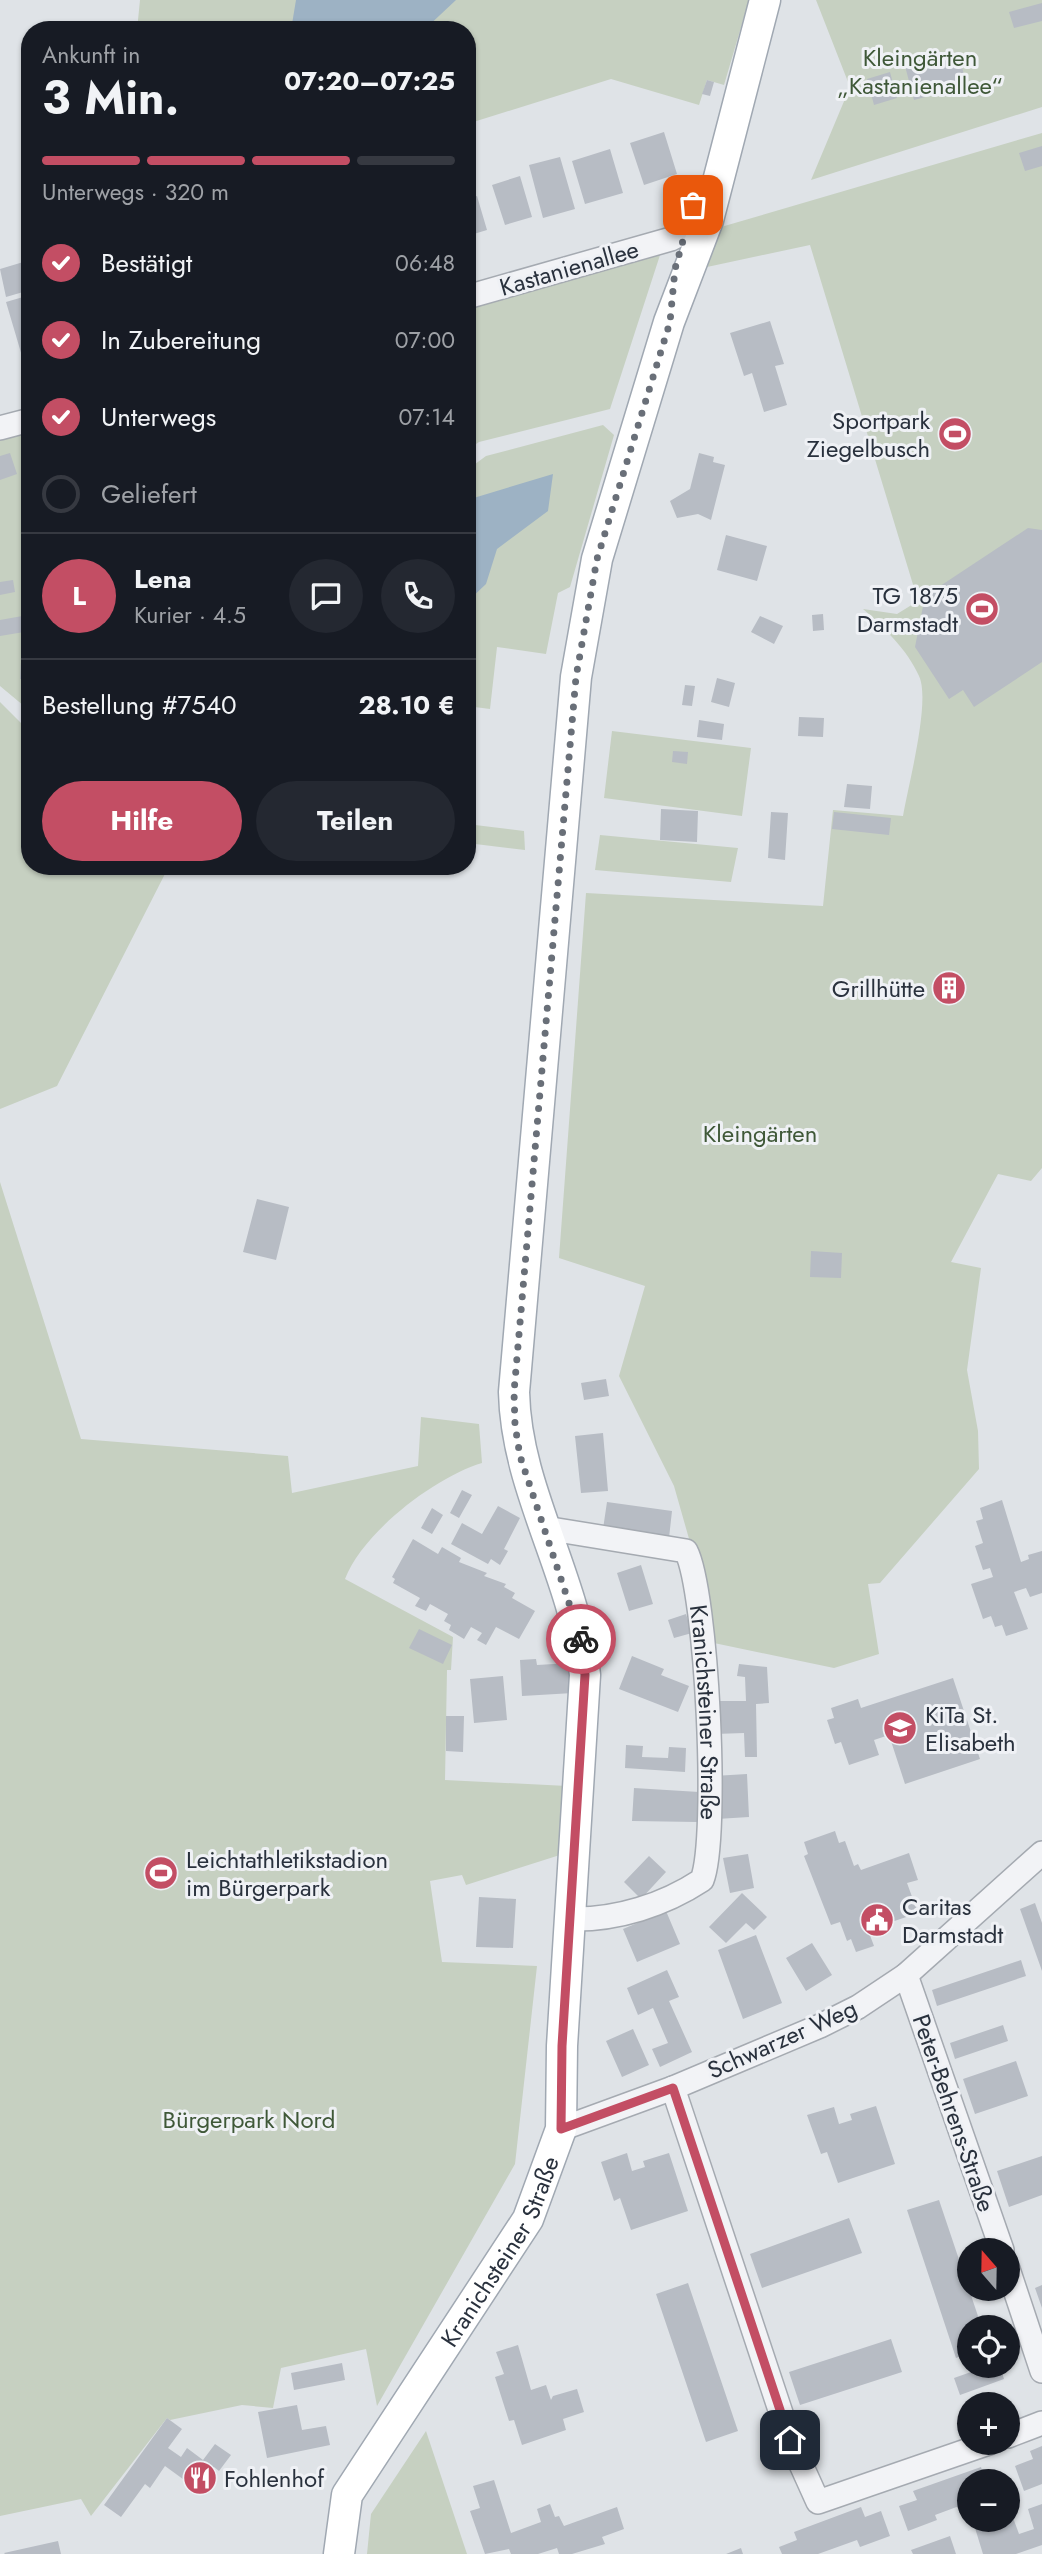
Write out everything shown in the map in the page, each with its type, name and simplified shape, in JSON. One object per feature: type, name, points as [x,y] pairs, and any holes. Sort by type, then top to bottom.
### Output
[{"type":"main road","name":"Kranichsteiner Straße","points":[[339,2554],[347,2495],[528,2219],[561,2129],[562,2046],[585,1675],[579,1628],[520,1456],[514,1392],[576,677],[597,559],[670,322],[696,226],[755,48],[765,0]]},
{"type":"street","name":"Kastanienallee","points":[[476,294],[671,239],[696,226]]},
{"type":"street","points":[[0,428],[21,422]]},
{"type":"street","name":"Kranichsteiner Straße","points":[[545,1528],[686,1551],[703,1632],[711,1818],[702,1880],[645,1909],[588,1920],[571,1919]]},
{"type":"street","name":"Schwarzer Weg","points":[[561,2129],[673,2088],[820,2026],[858,2007],[906,1975],[1042,1853]]},
{"type":"street","name":"Peter-Behrens-Straße","points":[[906,1975],[998,2238]]},
{"type":"street","points":[[673,2088],[790,2440],[818,2502],[957,2454]]},
{"type":"street","points":[[1019,2301],[1042,2371]]},
{"type":"street","points":[[1020,2431],[1042,2423]]},
{"type":"green space","points":[[140,0],[749,0],[724,85],[707,80],[699,105],[611,79],[476,121],[476,21],[138,21]]},
{"type":"green space","name":"Kleingärten „Kastanienallee“","points":[[816,0],[1042,0],[1042,107],[811,180],[850,87]]},
{"type":"green space","name":"Kleingärten","points":[[1042,133],[1042,1168],[1031,1181],[998,1174],[951,1262],[981,1268],[967,1370],[978,1431],[979,1469],[880,1583],[868,1584],[879,1654],[834,1668],[714,1643],[709,1609],[674,1486],[619,1376],[645,1286],[559,1258],[586,893],[823,906],[833,810],[903,816],[921,723],[922,688],[914,666],[902,648],[863,609],[897,614],[918,601],[810,245],[707,267],[721,227]]},
{"type":"green space","points":[[661,252],[610,409],[476,444],[476,303]]},
{"type":"green space","points":[[603,425],[614,435],[570,587],[558,593],[546,654],[497,647],[490,709],[476,707],[476,463],[486,456]]},
{"type":"green space","points":[[21,430],[21,704],[0,686],[0,436]]},
{"type":"green space","points":[[0,702],[21,723],[21,875],[164,875],[57,1086],[0,1109]]},
{"type":"green space","points":[[612,731],[751,748],[742,816],[604,798]]},
{"type":"green space","points":[[476,825],[524,831],[525,850],[476,844]]},
{"type":"green space","points":[[600,835],[738,848],[731,882],[595,870]]},
{"type":"green space","name":"Bürgerpark Nord","points":[[0,1182],[81,1439],[288,1456],[292,1493],[418,1466],[421,1417],[479,1424],[482,1463],[443,1480],[384,1525],[354,1561],[345,1579],[453,1637],[451,1670],[447,1670],[445,1780],[567,1786],[563,1854],[466,1885],[462,1875],[430,1881],[442,1962],[537,1966],[515,2164],[377,2406],[366,2349],[281,2368],[273,2408],[242,2405],[170,2420],[167,2418],[91,2516],[81,2499],[0,2516]]},
{"type":"green space","points":[[426,2431],[467,2554],[367,2554],[371,2514]]},
{"type":"water","points":[[296,0],[456,0],[434,21],[292,21]]},
{"type":"water","points":[[553,474],[548,511],[497,549],[486,584],[476,593],[476,497]]},
{"type":"building","points":[[1042,3],[1042,21],[1014,28],[1009,12]]},
{"type":"building","points":[[958,52],[967,86],[914,100],[905,66]]},
{"type":"building","points":[[890,72],[897,98],[874,105],[867,79]]},
{"type":"building","points":[[707,80],[714,82],[710,96],[702,94]]},
{"type":"building","points":[[664,132],[677,174],[644,185],[630,143]]},
{"type":"building","points":[[1042,146],[1042,166],[1025,171],[1019,153]]},
{"type":"building","points":[[610,149],[623,193],[585,204],[572,161]]},
{"type":"building","points":[[560,157],[575,209],[543,218],[529,165]]},
{"type":"building","points":[[520,176],[532,217],[505,225],[492,185]]},
{"type":"building","points":[[476,196],[487,230],[476,233]]},
{"type":"building","points":[[21,263],[21,293],[6,297],[0,269]]},
{"type":"building","points":[[21,298],[21,353],[6,302]]},
{"type":"building","points":[[770,321],[784,364],[775,366],[787,405],[764,412],[752,373],[744,376],[730,333]]},
{"type":"building","points":[[10,453],[17,474],[0,480],[0,456]]},
{"type":"building","points":[[699,453],[714,457],[713,462],[725,465],[711,520],[698,514],[677,518],[670,501],[690,489]]},
{"type":"building","name":"TG 1875 Darmstadt","points":[[1028,528],[1042,530],[1042,662],[974,707],[963,690],[949,699],[915,647],[925,596]]},
{"type":"building","points":[[726,535],[767,546],[757,581],[717,570]]},
{"type":"building","points":[[13,580],[15,592],[0,595],[0,582]]},
{"type":"building","points":[[823,614],[824,630],[813,631],[812,615]]},
{"type":"building","points":[[21,616],[21,632],[0,636],[0,620]]},
{"type":"building","points":[[760,616],[783,626],[774,644],[751,632]]},
{"type":"building","points":[[717,678],[735,683],[729,707],[711,702]]},
{"type":"building","points":[[685,685],[695,686],[692,706],[682,705]]},
{"type":"building","points":[[799,717],[824,718],[823,737],[798,736]]},
{"type":"building","points":[[699,720],[724,724],[722,740],[697,737]]},
{"type":"building","points":[[673,751],[688,752],[687,764],[672,762]]},
{"type":"building","points":[[847,784],[872,786],[870,809],[844,807]]},
{"type":"building","points":[[661,809],[698,811],[697,842],[660,840]]},
{"type":"building","points":[[771,812],[788,813],[785,860],[768,858]]},
{"type":"building","points":[[834,812],[891,818],[889,835],[832,829]]},
{"type":"building","name":"Grillhütte","points":[[938,974],[963,977],[960,1001],[935,999]]},
{"type":"building","points":[[257,1199],[289,1207],[276,1260],[243,1252]]},
{"type":"building","points":[[811,1251],[842,1253],[841,1278],[810,1277]]},
{"type":"building","points":[[606,1379],[609,1396],[584,1400],[581,1383]]},
{"type":"building","points":[[603,1433],[608,1491],[581,1493],[575,1436]]},
{"type":"building","points":[[462,1490],[472,1495],[459,1518],[450,1513]]},
{"type":"building","points":[[1002,1500],[1021,1562],[1029,1559],[1028,1555],[1042,1551],[1042,1593],[1030,1597],[1026,1588],[1014,1592],[1028,1629],[1006,1636],[1002,1625],[995,1627],[991,1616],[983,1619],[971,1584],[993,1577],[990,1568],[983,1570],[975,1546],[983,1543],[976,1521],[983,1519],[980,1508]]},
{"type":"building","points":[[607,1502],[672,1511],[669,1538],[603,1529]]},
{"type":"building","points":[[498,1506],[520,1518],[504,1549],[508,1551],[500,1565],[491,1559],[488,1564],[451,1544],[462,1523],[482,1534]]},
{"type":"building","points":[[432,1508],[443,1515],[432,1534],[421,1528]]},
{"type":"building","points":[[413,1539],[438,1554],[442,1547],[461,1558],[459,1562],[506,1584],[504,1587],[515,1593],[512,1598],[535,1611],[519,1639],[496,1627],[486,1645],[477,1640],[482,1633],[471,1627],[464,1639],[449,1630],[451,1625],[444,1621],[448,1614],[430,1604],[426,1611],[415,1606],[420,1598],[393,1583],[395,1579],[392,1577]]},
{"type":"building","points":[[641,1565],[653,1604],[629,1611],[617,1573]]},
{"type":"building","points":[[686,1614],[692,1633],[674,1638],[668,1620]]},
{"type":"building","points":[[419,1629],[452,1645],[443,1664],[409,1648]]},
{"type":"building","points":[[632,1656],[664,1669],[661,1675],[689,1686],[678,1712],[619,1689]]},
{"type":"building","points":[[536,1659],[537,1665],[571,1663],[573,1693],[522,1696],[520,1660]]},
{"type":"building","points":[[739,1664],[767,1667],[769,1703],[756,1704],[757,1757],[745,1757],[744,1733],[715,1734],[715,1701],[746,1701],[745,1677],[737,1676]]},
{"type":"building","points":[[503,1676],[507,1720],[474,1723],[470,1679]]},
{"type":"building","name":"KiTa St. Elisabeth","points":[[953,1678],[980,1759],[905,1784],[889,1735],[874,1740],[879,1755],[849,1765],[841,1742],[835,1744],[827,1720],[834,1718],[831,1708],[858,1699],[861,1708]]},
{"type":"building","points":[[446,1716],[464,1716],[463,1752],[446,1751]]},
{"type":"building","points":[[626,1745],[643,1746],[642,1757],[668,1758],[669,1747],[686,1748],[685,1772],[625,1768]]},
{"type":"building","points":[[747,1774],[749,1817],[717,1819],[714,1776]]},
{"type":"building","points":[[634,1788],[699,1792],[697,1822],[632,1821]]},
{"type":"building","points":[[835,1831],[839,1843],[845,1841],[854,1866],[858,1864],[861,1870],[909,1853],[918,1880],[907,1883],[918,1913],[868,1930],[874,1946],[856,1952],[851,1939],[847,1941],[840,1922],[831,1925],[804,1856],[808,1854],[804,1842]]},
{"type":"building","points":[[748,1854],[754,1888],[730,1893],[723,1858]]},
{"type":"building","points":[[649,1856],[666,1872],[641,1899],[624,1882]]},
{"type":"building","points":[[742,1893],[767,1917],[754,1930],[746,1923],[726,1943],[709,1927]]},
{"type":"building","points":[[479,1897],[516,1899],[513,1948],[476,1947]]},
{"type":"building","points":[[1035,1903],[1042,1923],[1042,1971],[1020,1909]]},
{"type":"building","points":[[666,1911],[680,1944],[637,1962],[623,1929]]},
{"type":"building","points":[[756,1935],[782,2003],[743,2019],[718,1950]]},
{"type":"building","points":[[812,1943],[832,1975],[806,1991],[786,1958]]},
{"type":"building","points":[[1021,1960],[1026,1976],[937,2006],[932,1990]]},
{"type":"building","points":[[667,1970],[679,1997],[669,2001],[692,2052],[660,2067],[652,2049],[668,2043],[653,2008],[638,2015],[627,1988]]},
{"type":"building","points":[[1003,2025],[1008,2041],[955,2059],[950,2043]]},
{"type":"building","points":[[633,2029],[649,2065],[622,2077],[606,2041]]},
{"type":"building","points":[[1016,2061],[1028,2096],[975,2114],[963,2079]]},
{"type":"building","points":[[876,2106],[895,2164],[838,2183],[827,2152],[821,2154],[807,2115],[834,2107],[839,2124],[852,2120],[850,2114]]},
{"type":"building","points":[[627,2153],[632,2171],[645,2167],[643,2161],[669,2153],[688,2211],[631,2230],[620,2198],[614,2201],[601,2162]]},
{"type":"building","points":[[1042,2156],[1042,2195],[1009,2207],[997,2171]]},
{"type":"building","points":[[939,2200],[957,2254],[957,2301],[973,2301],[978,2315],[957,2315],[956,2358],[907,2210]]},
{"type":"building","points":[[849,2218],[862,2253],[762,2288],[750,2254]]},
{"type":"building","points":[[688,2283],[738,2431],[706,2442],[656,2294]]},
{"type":"building","points":[[1042,2285],[1042,2308],[1035,2288]]},
{"type":"building","points":[[891,2339],[902,2372],[800,2405],[789,2372]]},
{"type":"building","points":[[518,2345],[531,2390],[546,2385],[551,2400],[553,2396],[577,2389],[584,2412],[563,2419],[566,2430],[522,2445],[514,2420],[509,2421],[495,2377],[504,2374],[496,2352]]},
{"type":"building","points":[[342,2363],[345,2380],[294,2390],[291,2373]]},
{"type":"building","points":[[954,2378],[1004,2379],[968,2392],[959,2392]]},
{"type":"building","points":[[297,2405],[302,2430],[326,2426],[330,2445],[267,2458],[258,2412]]},
{"type":"building","points":[[167,2418],[182,2429],[168,2448],[181,2457],[187,2448],[203,2460],[215,2444],[231,2455],[219,2471],[214,2467],[198,2490],[165,2466],[150,2488],[145,2484],[121,2517],[104,2505]]},
{"type":"building","points":[[1042,2446],[1042,2484],[1024,2491],[1020,2469],[1015,2466],[1033,2459],[1030,2451]]},
{"type":"building","points":[[957,2475],[957,2507],[935,2515],[937,2520],[908,2531],[899,2506],[917,2500],[913,2491]]},
{"type":"building","points":[[494,2480],[511,2533],[541,2522],[537,2509],[550,2504],[555,2517],[559,2516],[564,2526],[617,2507],[624,2529],[602,2537],[605,2544],[572,2554],[559,2554],[557,2548],[538,2554],[511,2554],[509,2549],[485,2554],[470,2511],[480,2508],[473,2486]]},
{"type":"building","points":[[1042,2504],[1042,2545],[1016,2554],[983,2554],[976,2532],[1019,2534],[1034,2529],[1028,2509]]},
{"type":"building","points":[[861,2507],[865,2517],[881,2511],[890,2536],[860,2547],[857,2540],[818,2554],[782,2554],[779,2547],[797,2540],[794,2532]]},
{"type":"building","points":[[950,2536],[956,2554],[913,2554],[911,2550]]},
{"type":"building","points":[[58,2541],[61,2554],[4,2553]]},
{"type":"building","points":[[741,2548],[743,2554],[726,2554]]},
{"type":"way so far","points":[[581,1639],[570,1599],[520,1456],[514,1392],[576,677],[597,559],[670,322],[675,269],[693,205]]},
{"type":"place","name":"Sportpark Ziegelbusch","points":[[955,434]]},
{"type":"place","name":"TG 1875 Darmstadt","points":[[982,609]]},
{"type":"place","name":"Grillhütte","points":[[949,988]]},
{"type":"place","name":"KiTa St. Elisabeth","points":[[900,1728]]},
{"type":"place","name":"Leichtathletikstadion im Bürgerpark","points":[[161,1873]]},
{"type":"place","name":"Caritas Darmstadt","points":[[877,1920]]},
{"type":"place","name":"Fohlenhof","points":[[200,2478]]},
{"type":"route","points":[[581,1639],[585,1675],[562,2046],[561,2129],[673,2088],[790,2440]]}]
